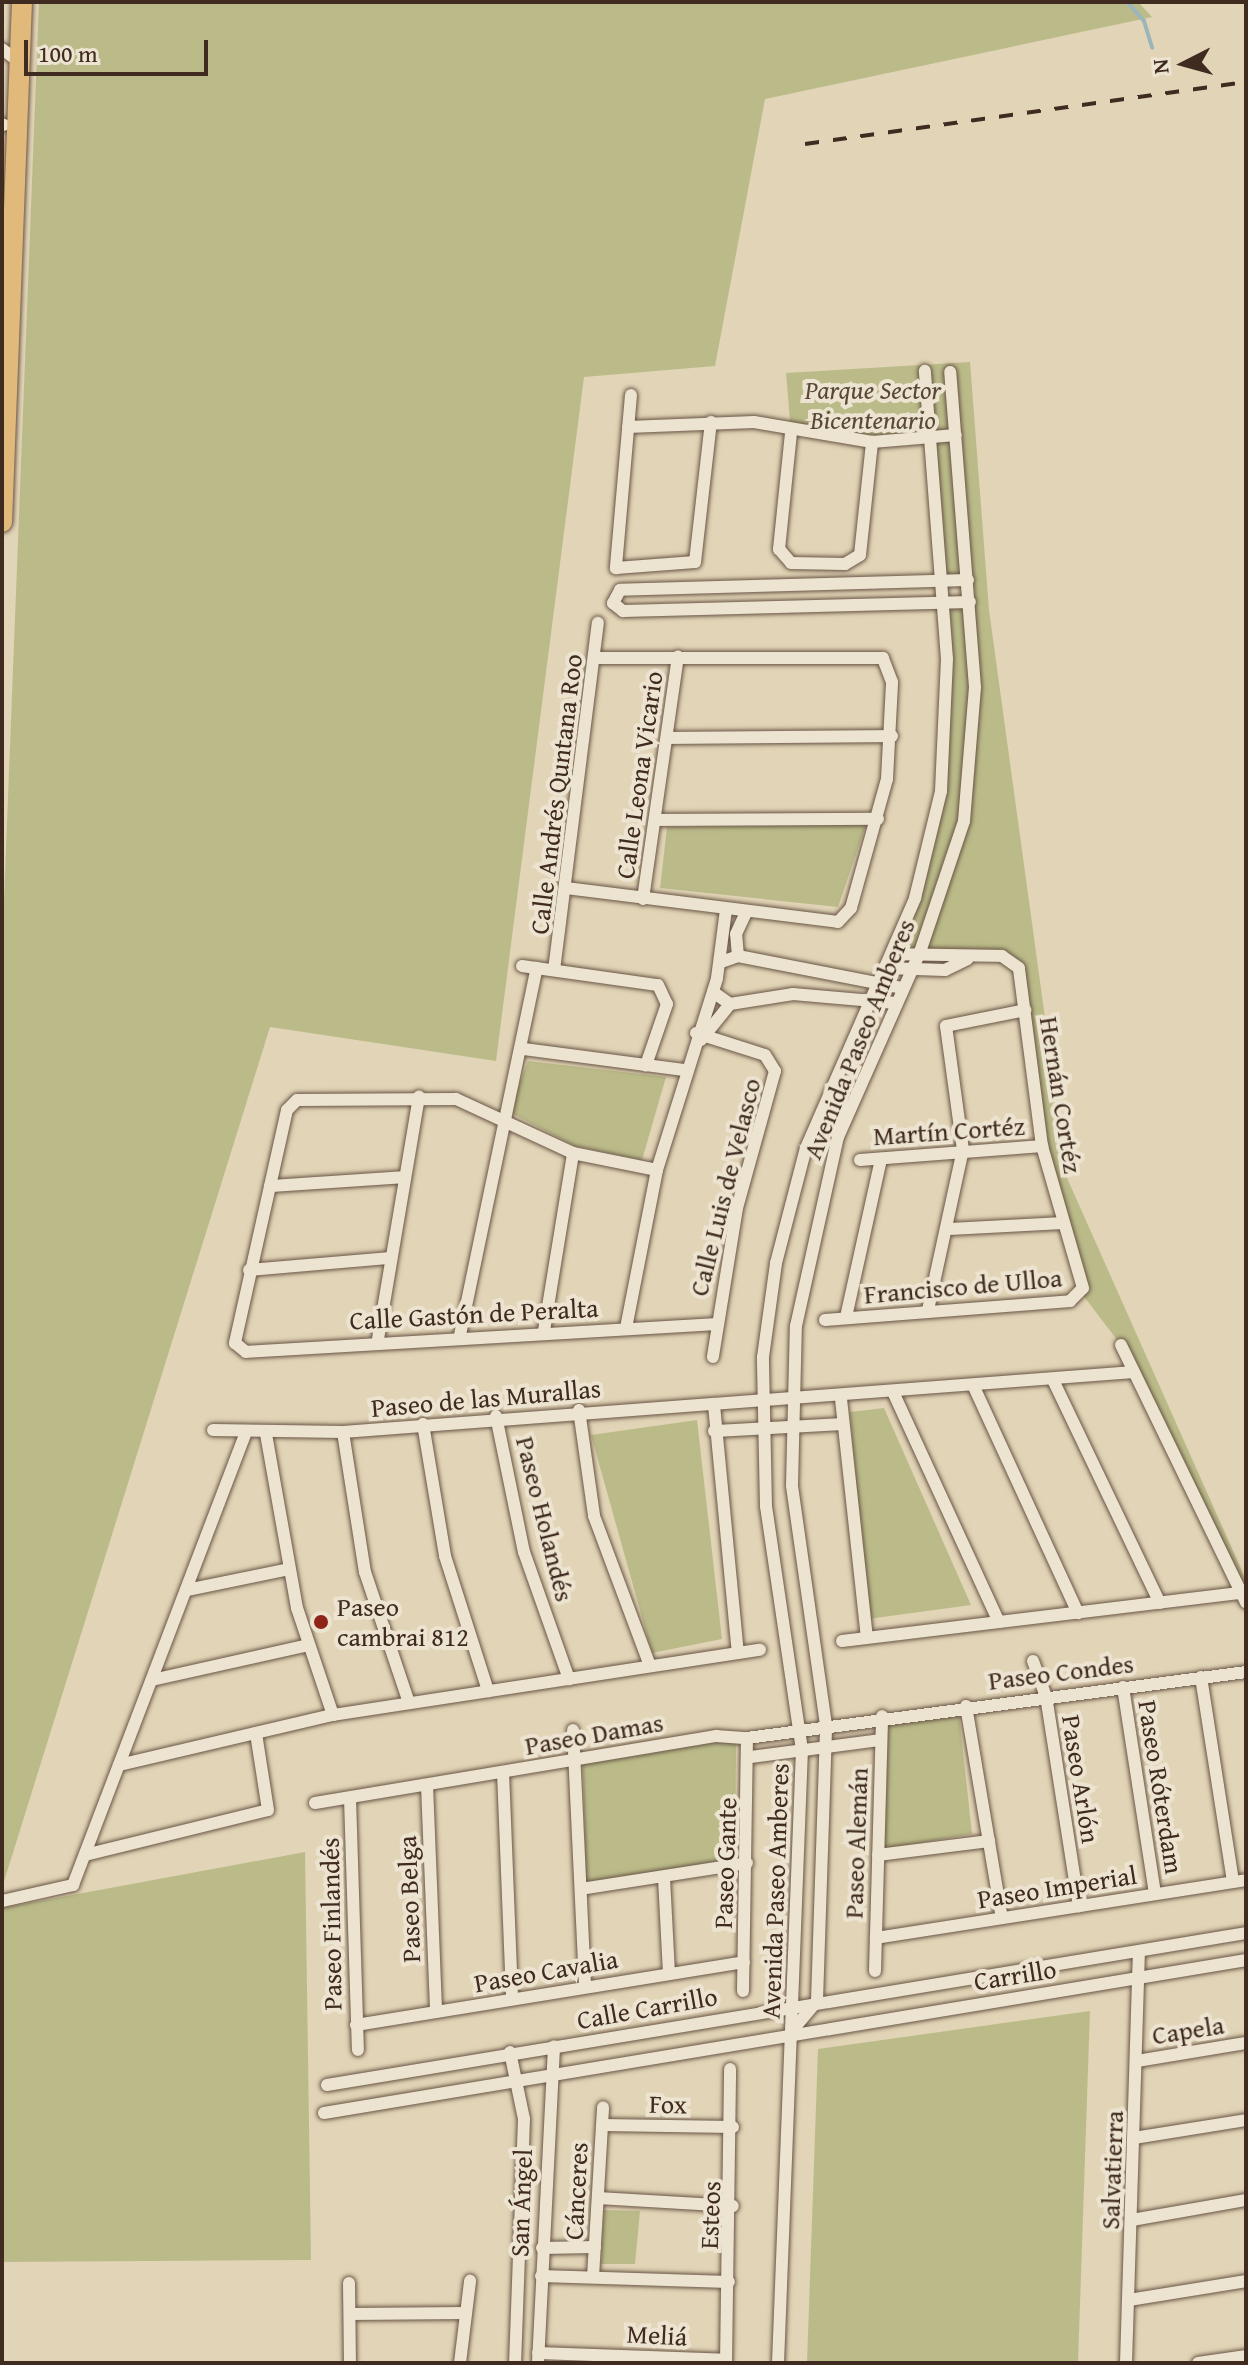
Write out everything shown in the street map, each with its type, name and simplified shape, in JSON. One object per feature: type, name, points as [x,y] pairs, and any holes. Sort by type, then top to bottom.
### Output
[{"type":"main road","points":[[2,188],[4,49],[9,2]]},
{"type":"main road","points":[[2,522],[22,2]]},
{"type":"street","points":[[4,49],[19,68]]},
{"type":"street","name":"Avenida Paseo Amberes","points":[[791,2032],[802,1750],[770,1536],[762,1428],[768,1312],[789,1206],[824,1096],[892,954],[915,898],[941,791],[948,727],[943,603],[925,371]]},
{"type":"street","name":"Avenida Paseo Amberes","points":[[791,2032],[817,2001],[826,1725],[789,1427],[789,1401],[822,1193],[951,872],[970,779],[970,602],[950,372]]},
{"type":"street","points":[[631,395],[612,562],[616,568],[691,564],[711,422]]},
{"type":"street","points":[[628,427],[711,422],[872,442],[956,435]]},
{"type":"street","points":[[791,433],[779,549],[791,563],[845,564],[860,555],[872,442]]},
{"type":"street","points":[[968,580],[620,590],[613,603],[623,611],[970,602]]},
{"type":"street","name":"Calle Andrés Quntana Roo","points":[[554,970],[597,658],[598,623]]},
{"type":"street","name":"Calle Leona Vicario","points":[[643,899],[669,738],[678,657]]},
{"type":"street","points":[[566,888],[831,923],[851,908],[878,819],[892,736],[891,671],[883,658],[597,658]]},
{"type":"street","points":[[669,738],[892,736]]},
{"type":"street","points":[[657,820],[878,819]]},
{"type":"street","points":[[700,1035],[721,962],[726,910]]},
{"type":"street","points":[[738,956],[736,934],[746,913]]},
{"type":"street","points":[[892,954],[920,952],[968,959]]},
{"type":"street","points":[[721,962],[738,956],[903,988]]},
{"type":"street","name":"Hernán Cortéz","points":[[968,959],[1002,956],[1019,968],[1042,1146],[1082,1294]]},
{"type":"street","points":[[885,968],[950,969],[968,959]]},
{"type":"street","points":[[522,966],[651,983],[664,991],[667,1004],[646,1065]]},
{"type":"street","points":[[460,1335],[503,1117],[524,1049],[537,968]]},
{"type":"street","points":[[713,992],[730,1004]]},
{"type":"street","points":[[626,1328],[657,1170],[684,1070],[692,1046],[700,1035],[730,1004],[793,994],[896,1003]]},
{"type":"street","points":[[928,1310],[951,1229],[963,1150],[945,1030],[955,1020],[1025,1010]]},
{"type":"street","name":"Calle Luis de Velasco","points":[[700,1035],[765,1055],[775,1071],[715,1324],[713,1357]]},
{"type":"street","points":[[524,1049],[684,1070]]},
{"type":"street","points":[[390,1258],[249,1270],[287,1110],[297,1100],[419,1096],[456,1099],[503,1117],[573,1153],[657,1170]]},
{"type":"street","points":[[378,1339],[419,1096]]},
{"type":"street","name":"Martín Cortéz","points":[[860,1160],[1042,1146]]},
{"type":"street","points":[[544,1331],[573,1153]]},
{"type":"street","points":[[846,1317],[881,1159]]},
{"type":"street","points":[[270,1186],[404,1177]]},
{"type":"street","points":[[951,1229],[1062,1223]]},
{"type":"street","name":"Calle Gastón de Peralta","points":[[249,1270],[237,1348],[715,1324]]},
{"type":"street","name":"Francisco de Ulloa","points":[[825,1320],[1070,1301],[1082,1294]]},
{"type":"street","points":[[842,1641],[1160,1603],[1243,1597],[1121,1345]]},
{"type":"street","name":"Paseo de las Murallas","points":[[213,1430],[266,1434],[343,1432],[579,1410],[841,1399],[1134,1372]]},
{"type":"street","points":[[1053,1380],[1160,1603]]},
{"type":"street","points":[[974,1387],[1078,1613]]},
{"type":"street","points":[[894,1394],[999,1622]]},
{"type":"street","points":[[841,1399],[867,1638]]},
{"type":"street","points":[[714,1405],[714,1431],[738,1653]]},
{"type":"street","points":[[579,1410],[598,1529],[650,1666]]},
{"type":"street","name":"Paseo Holandés","points":[[496,1416],[524,1552],[569,1679]]},
{"type":"street","points":[[423,1424],[445,1556],[488,1691]]},
{"type":"street","points":[[714,1431],[843,1424]]},
{"type":"street","points":[[2,1901],[66,1892],[85,1855],[246,1432]]},
{"type":"street","points":[[343,1432],[365,1572],[409,1703]]},
{"type":"street","points":[[266,1434],[289,1569],[308,1645],[333,1715]]},
{"type":"street","points":[[187,1590],[289,1569]]},
{"type":"street","points":[[152,1680],[308,1645]]},
{"type":"street","points":[[119,1765],[333,1715],[760,1650]]},
{"type":"street","name":"Paseo Arlón","points":[[1033,1661],[1046,1696],[1079,1906]]},
{"type":"street","name":"Paseo Condes","points":[[882,1716],[1246,1672]]},
{"type":"street","points":[[1201,1677],[1239,1881]]},
{"type":"street","name":"Paseo Róterdam","points":[[1123,1687],[1155,1894]]},
{"type":"street","points":[[966,1706],[1002,1918]]},
{"type":"street","name":"Paseo Damas","points":[[315,1803],[716,1736],[747,1738],[882,1716]]},
{"type":"street","name":"Paseo Alemán","points":[[875,1971],[882,1716]]},
{"type":"street","points":[[573,1730],[585,1986]]},
{"type":"street","points":[[85,1855],[268,1810],[256,1733]]},
{"type":"street","name":"Paseo Gante","points":[[743,1991],[751,1757],[747,1738]]},
{"type":"street","points":[[751,1757],[881,1740]]},
{"type":"street","points":[[503,1772],[512,1998]]},
{"type":"street","name":"Paseo Belga","points":[[427,1785],[436,2012]]},
{"type":"street","name":"Paseo Finlandés","points":[[350,1798],[358,2050]]},
{"type":"street","points":[[878,1855],[989,1841]]},
{"type":"street","points":[[581,1889],[747,1863]]},
{"type":"street","points":[[664,1878],[669,1972]]},
{"type":"street","name":"Paseo Imperial","points":[[876,1938],[1239,1881]]},
{"type":"street","name":"Calle Carrillo","points":[[327,2085],[791,2005],[1246,1933]]},
{"type":"street","points":[[1139,1951],[1141,1977]]},
{"type":"street","name":"Carrillo","points":[[791,2032],[1246,1960]]},
{"type":"street","name":"Paseo Cavalia","points":[[356,2025],[744,1962]]},
{"type":"street","name":"Salvatierra","points":[[1126,2363],[1141,1977]]},
{"type":"street","points":[[778,2363],[791,2032]]},
{"type":"street","name":"Calle Carrillo","points":[[324,2113],[791,2032]]},
{"type":"street","name":"Capela","points":[[1137,2061],[1246,2043]]},
{"type":"street","name":"San Ángel","points":[[538,2358],[545,2178],[556,2074],[554,2046]]},
{"type":"street","name":"San Ángel","points":[[510,2052],[524,2178],[515,2363]]},
{"type":"street","name":"Esteos","points":[[726,2361],[733,2206],[730,2069]]},
{"type":"street","name":"Cánceres","points":[[593,2277],[603,2107]]},
{"type":"street","points":[[1134,2138],[1246,2120]]},
{"type":"street","name":"Fox","points":[[602,2125],[733,2127]]},
{"type":"street","points":[[524,2178],[545,2178]]},
{"type":"street","points":[[598,2198],[733,2206]]},
{"type":"street","points":[[1132,2220],[1246,2200]]},
{"type":"street","points":[[542,2248],[595,2247]]},
{"type":"street","points":[[541,2276],[729,2282]]},
{"type":"street","points":[[460,2363],[470,2281]]},
{"type":"street","points":[[1129,2300],[1246,2281]]},
{"type":"street","points":[[349,2283],[350,2363]]},
{"type":"street","points":[[350,2314],[466,2313]]},
{"type":"street","points":[[1198,2363],[1246,2356]]},
{"type":"street","name":"Meliá","points":[[538,2358],[726,2361]]},
{"type":"green space","points":[[39,2],[1138,2],[1152,17],[765,99],[715,366],[584,377],[496,1061],[270,1027],[2,1888],[2,952]]},
{"type":"green space","name":"Parque Sector Bicentenario","points":[[970,362],[989,610],[1067,1178],[1246,1580],[1246,1602],[1121,1345],[1082,1294],[1042,1146],[1015,962],[892,954],[915,898],[942,788],[943,603],[970,602],[968,581],[941,582],[930,437],[872,442],[791,433],[786,373]]},
{"type":"green space","points":[[866,825],[838,907],[660,888],[667,827]]},
{"type":"green space","points":[[528,1061],[666,1077],[642,1160],[575,1146],[509,1112]]},
{"type":"green space","points":[[884,1408],[971,1605],[868,1619],[850,1412]]},
{"type":"green space","points":[[697,1420],[722,1639],[652,1653],[591,1435]]},
{"type":"green space","points":[[959,1715],[972,1834],[883,1849],[887,1722]]},
{"type":"green space","points":[[736,1739],[735,1863],[586,1884],[583,1763]]},
{"type":"green space","points":[[305,1852],[311,2260],[2,2262],[2,1908]]},
{"type":"green space","points":[[1090,2011],[1078,2363],[807,2363],[818,2049]]},
{"type":"green space","points":[[604,2210],[640,2211],[635,2264],[601,2264]]},
{"type":"waterway","points":[[1127,2],[1144,21],[1152,48]]},
{"type":"railway","points":[[805,144],[1246,82]]},
{"type":"place","name":"Paseo cambrai 812","points":[[321,1622]]}]
